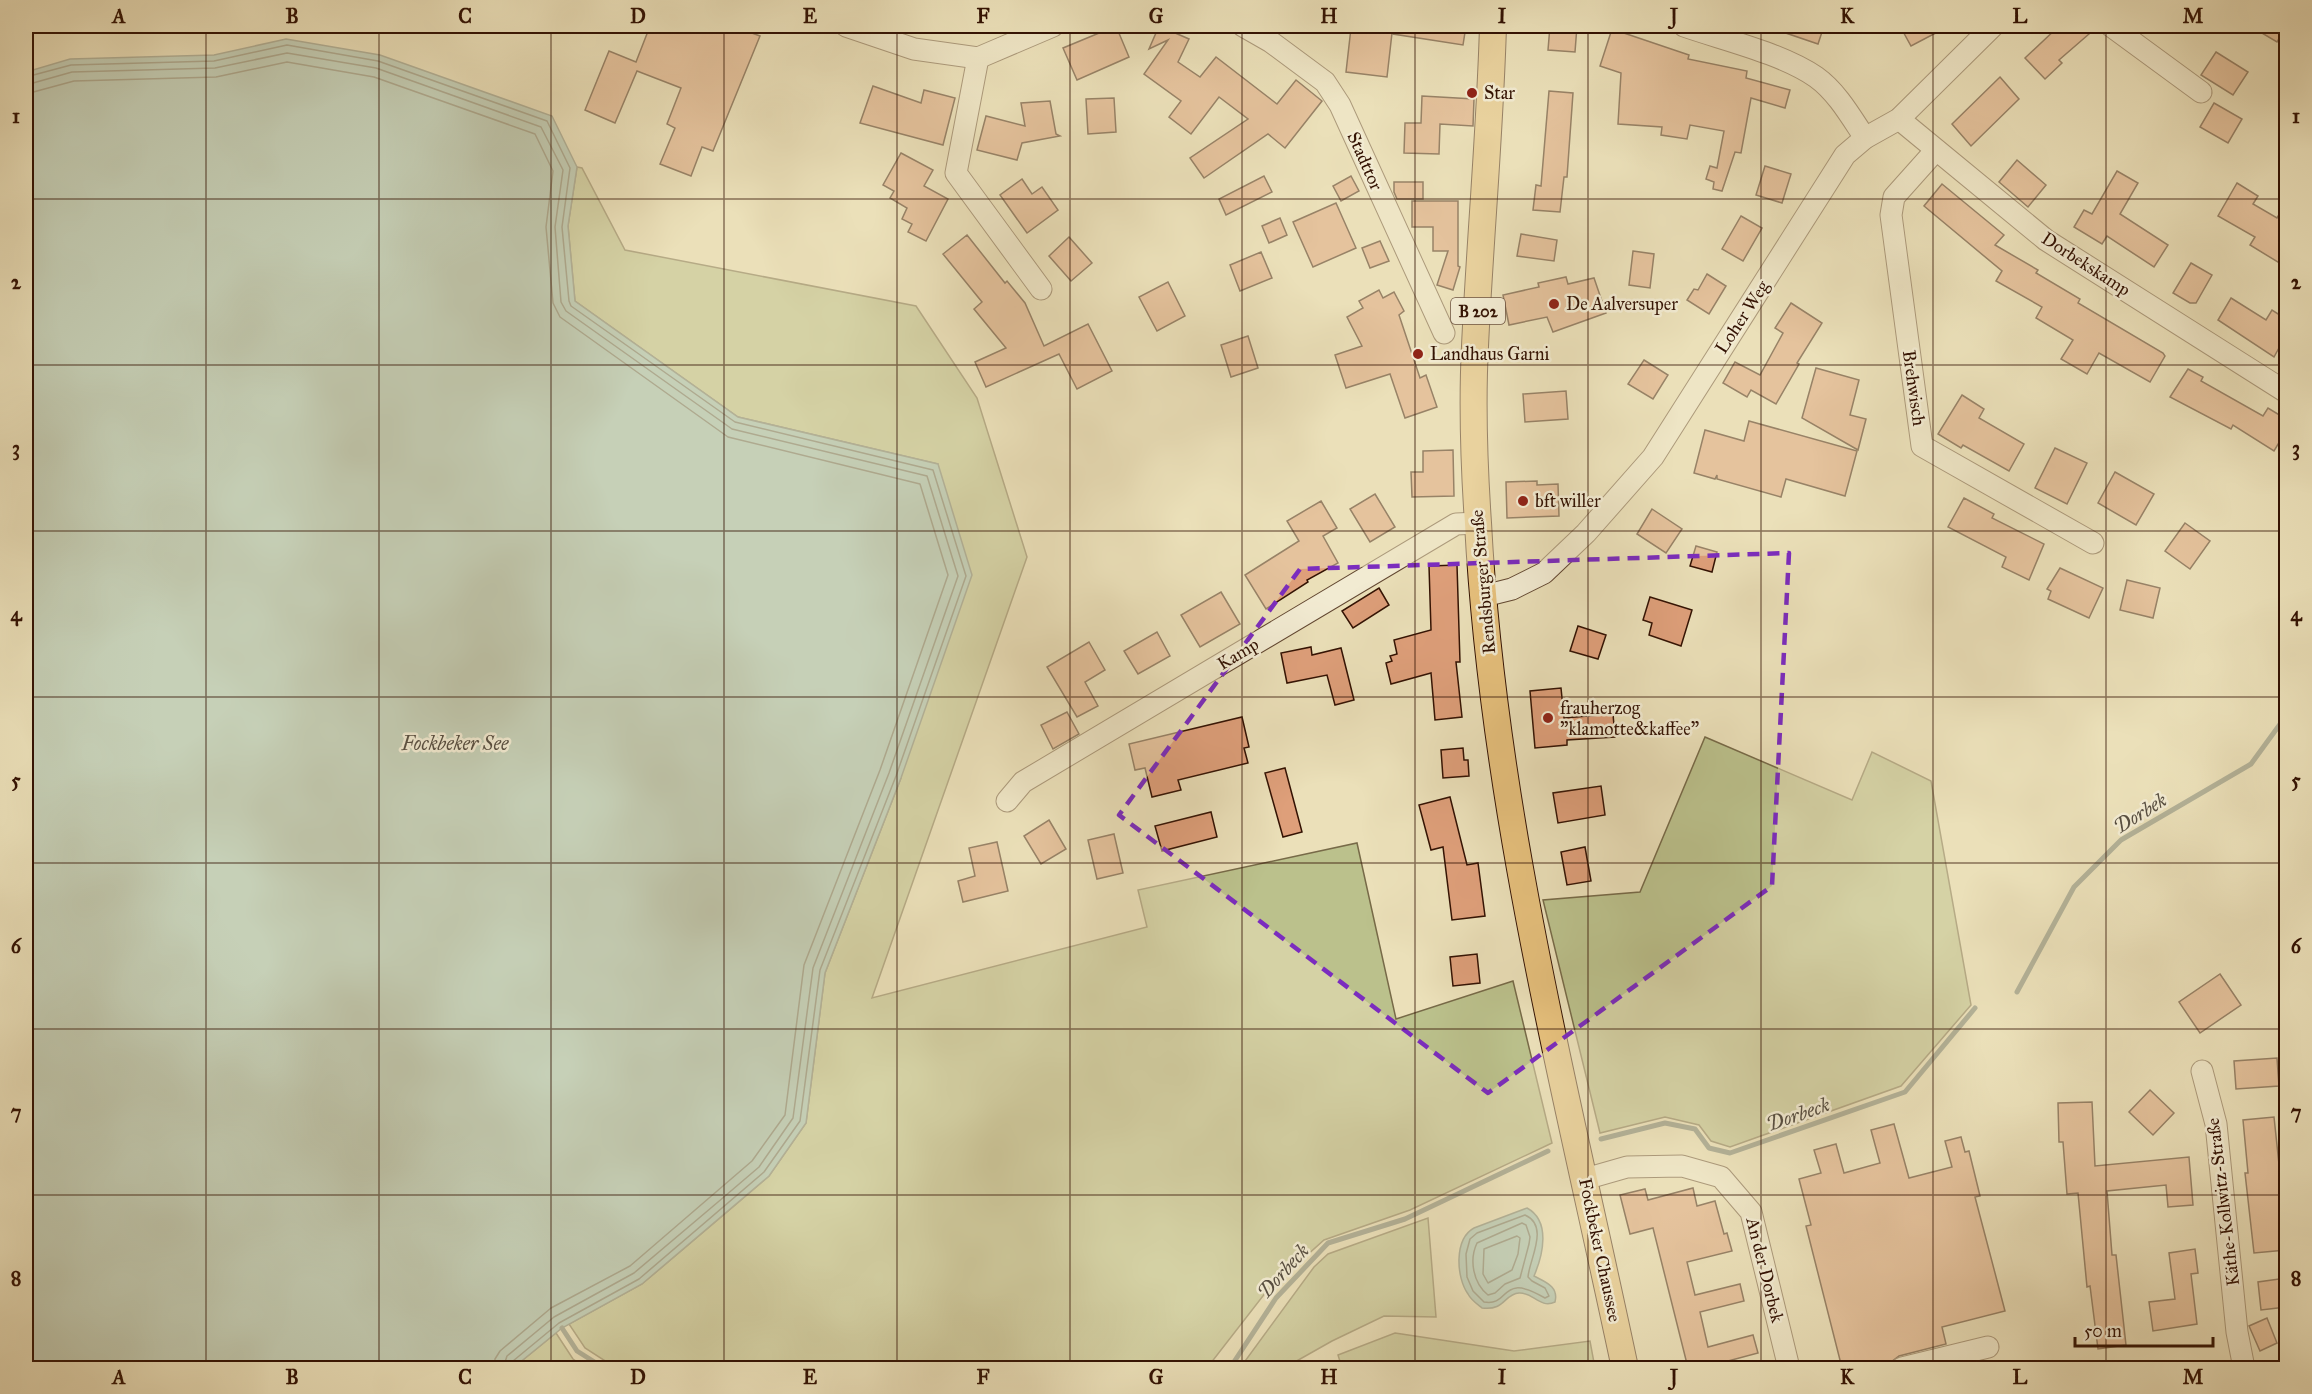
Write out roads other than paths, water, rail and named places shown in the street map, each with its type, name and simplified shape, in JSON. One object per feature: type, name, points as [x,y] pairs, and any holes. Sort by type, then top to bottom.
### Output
[{"type":"main road","name":"Rendsburger Straße","points":[[1493,26],[1490,124],[1475,349],[1478,523],[1492,688],[1513,832],[1539,975],[1574,1132]]},
{"type":"main road","name":"Fockbeker Chaussee","points":[[1574,1132],[1625,1368]]},
{"type":"street","points":[[846,26],[914,49],[978,58],[1053,26]]},
{"type":"street","name":"Stadttor","points":[[1243,26],[1271,42],[1325,82],[1340,105],[1444,333]]},
{"type":"street","points":[[1684,26],[1790,62],[1818,78],[1842,104],[1865,138]]},
{"type":"street","name":"Loher Weg","points":[[1484,596],[1512,589],[1544,573],[1586,533],[1653,457],[1845,155],[1865,138],[1899,119],[1993,26]]},
{"type":"street","points":[[2111,26],[2201,92]]},
{"type":"street","points":[[978,58],[956,173],[1041,289]]},
{"type":"street","name":"Dorbekskamp","points":[[1899,119],[2046,240],[2286,392]]},
{"type":"street","name":"Brehwisch","points":[[1936,150],[1894,197],[1891,215],[1922,446],[2093,543]]},
{"type":"street","name":"Kamp","points":[[1006,801],[1023,782],[1456,524],[1478,523]]},
{"type":"street","name":"Käthe-Kollwitz-Straße","points":[[2202,1071],[2216,1124],[2237,1332],[2244,1368]]},
{"type":"street","name":"An der Dorbek","points":[[1585,1179],[1627,1167],[1682,1166],[1721,1177],[1751,1212],[1789,1368]]},
{"type":"street","points":[[1902,1368],[1988,1347]]},
{"type":"water","name":"Fockbeker See","points":[[286,39],[380,55],[552,116],[577,167],[568,226],[575,301],[738,417],[938,464],[972,575],[901,778],[825,973],[806,1123],[769,1176],[642,1284],[562,1328],[513,1368],[26,1368],[26,72],[70,59],[214,55]]},
{"type":"water","points":[[1527,1208],[1535,1214],[1539,1221],[1543,1239],[1534,1276],[1553,1288],[1555,1302],[1550,1304],[1541,1302],[1524,1293],[1519,1293],[1510,1296],[1500,1305],[1482,1308],[1469,1296],[1461,1278],[1459,1259],[1463,1241],[1474,1228]]},
{"type":"waterway","name":"Dorbek","points":[[2017,992],[2074,887],[2121,840],[2251,764],[2286,716]]},
{"type":"waterway","name":"Dorbeck","points":[[1601,1139],[1665,1123],[1695,1129],[1709,1148],[1730,1153],[1905,1092],[1975,1008]]},
{"type":"waterway","name":"Dorbeck","points":[[1230,1368],[1276,1298],[1328,1243],[1405,1219],[1548,1151]]},
{"type":"waterway","name":"Dorbeck","points":[[562,1328],[577,1351],[604,1368]]},
{"type":"place","name":"Star","points":[[1472,93]]},
{"type":"place","name":"De Aalversuper","points":[[1554,304]]},
{"type":"place","name":"Landhaus Garni","points":[[1418,354]]},
{"type":"place","name":"bft willer","points":[[1523,501]]},
{"type":"place","name":"frauherzog \"klamotte&kaffee\"","points":[[1548,718]]}]
